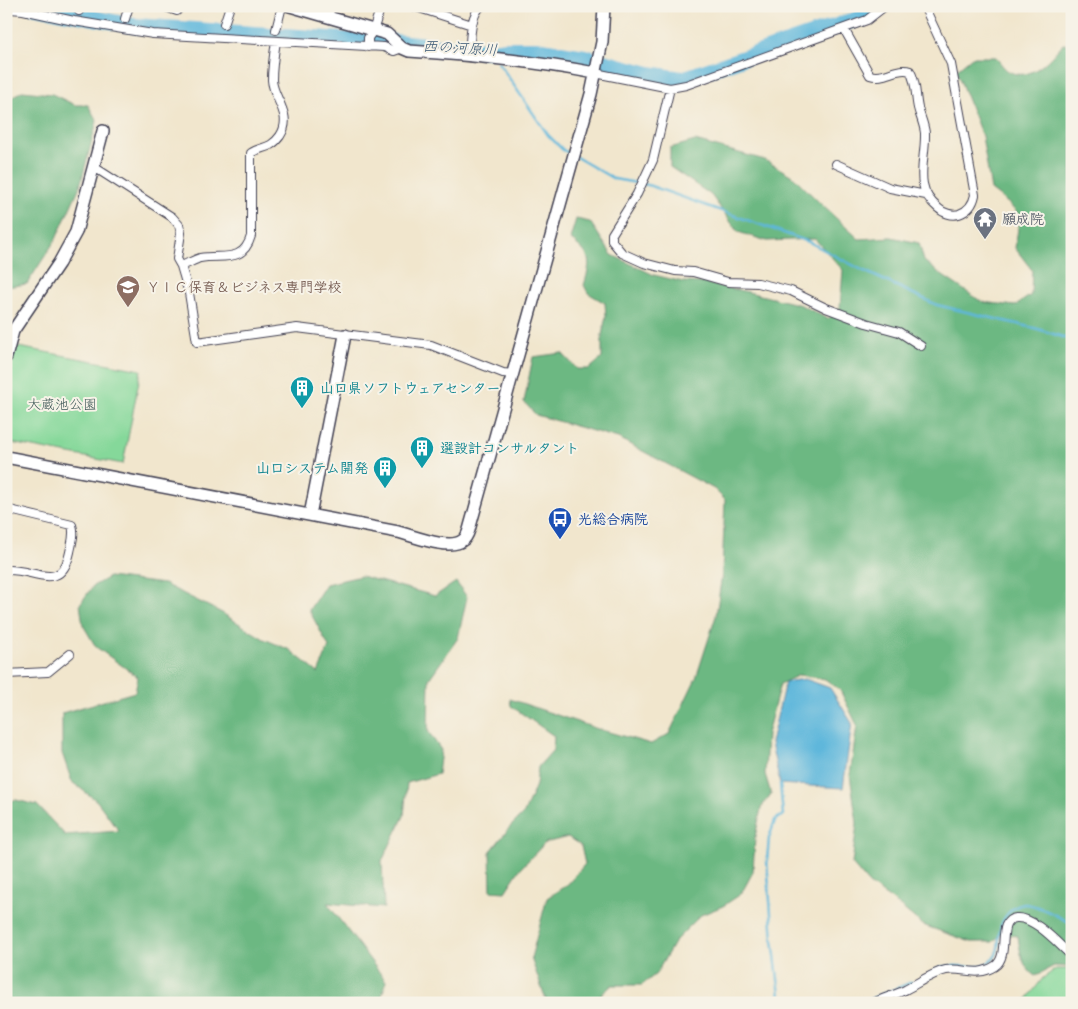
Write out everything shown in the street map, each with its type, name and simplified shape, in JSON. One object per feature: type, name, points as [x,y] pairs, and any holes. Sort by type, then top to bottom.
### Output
[{"type":"street","points":[[8,6],[10,9],[134,32],[276,41],[369,40],[387,34],[410,51],[469,54],[539,62],[670,88],[686,85],[844,30],[867,20],[884,6]]},
{"type":"street","points":[[125,19],[129,6]]},
{"type":"street","points":[[163,6],[177,11],[179,6]]},
{"type":"street","points":[[224,24],[230,6]]},
{"type":"street","points":[[276,30],[282,6]]},
{"type":"street","points":[[290,6],[330,12],[369,40],[394,51],[399,44]]},
{"type":"street","points":[[369,40],[381,6]]},
{"type":"street","points":[[413,6],[472,25]]},
{"type":"street","points":[[469,54],[472,25],[477,10],[481,6]]},
{"type":"street","points":[[6,456],[398,532],[445,545],[455,544],[464,540],[469,530],[513,374],[595,73],[602,42],[604,6]]},
{"type":"street","points":[[836,164],[890,188],[926,195],[940,210],[954,216],[965,212],[973,204],[976,195],[951,64],[924,6]]},
{"type":"street","points":[[844,30],[870,75],[876,77],[904,69],[910,71],[915,79],[918,108],[925,132],[922,162],[926,195]]},
{"type":"street","points":[[181,266],[198,259],[235,256],[242,252],[248,244],[251,236],[251,154],[255,150],[268,148],[281,135],[284,122],[283,108],[274,92],[272,82],[276,41]]},
{"type":"street","points":[[670,88],[653,160],[637,194],[612,234],[612,241],[622,253],[644,263],[676,271],[693,272],[728,282],[758,284],[791,291],[834,311],[866,323],[899,332],[921,346]]},
{"type":"street","points":[[6,357],[13,332],[60,263],[76,232],[103,131]]},
{"type":"street","points":[[94,167],[172,217],[179,226],[181,232],[177,259],[181,266],[192,306],[197,342],[297,328],[431,345],[503,373],[513,374]]},
{"type":"street","points":[[310,515],[345,335]]},
{"type":"street","points":[[6,509],[72,525],[74,532],[67,565],[60,574],[50,577],[16,569],[6,570]]},
{"type":"street","points":[[6,674],[48,672],[70,654]]},
{"type":"street","points":[[873,1003],[939,972],[949,970],[972,973],[983,971],[995,965],[1001,959],[1003,951],[1004,929],[1009,921],[1015,918],[1025,919],[1038,926],[1072,956]]},
{"type":"green space","points":[[1063,44],[1072,44],[1072,967],[1054,966],[1035,976],[1024,964],[1018,936],[1001,934],[993,942],[971,942],[923,925],[869,884],[852,864],[857,823],[850,775],[857,725],[840,690],[825,679],[799,675],[780,684],[767,734],[765,774],[771,794],[761,808],[755,837],[753,872],[741,894],[723,906],[701,915],[675,941],[656,974],[642,985],[612,985],[592,1003],[547,1003],[531,958],[547,898],[568,884],[585,864],[581,846],[568,837],[545,843],[520,869],[505,892],[491,891],[490,852],[524,813],[536,785],[538,767],[553,750],[554,736],[511,706],[510,699],[598,729],[651,744],[669,734],[696,678],[716,616],[722,574],[725,500],[714,489],[618,438],[536,415],[524,402],[533,357],[562,353],[577,369],[589,369],[602,358],[602,335],[606,316],[605,303],[588,293],[584,285],[589,264],[588,259],[582,249],[570,239],[576,219],[590,222],[612,255],[654,275],[683,282],[704,283],[801,305],[828,319],[840,308],[843,270],[815,239],[767,241],[738,232],[711,195],[670,167],[670,148],[695,141],[765,160],[794,177],[859,239],[891,237],[919,243],[924,261],[982,302],[1015,306],[1031,295],[1032,270],[1015,248],[1020,216],[1008,203],[991,190],[982,136],[956,70],[972,57],[996,57],[1010,72],[1026,74],[1040,67]]},
{"type":"green space","points":[[22,91],[52,94],[75,105],[88,105],[97,121],[80,186],[56,239],[27,284],[6,287],[6,101]]},
{"type":"green space","name":"大蔵池公園","points":[[13,346],[141,370],[123,464],[6,442],[6,382]]},
{"type":"green space","points":[[361,576],[435,596],[456,582],[467,597],[458,638],[429,679],[428,731],[441,750],[438,774],[407,783],[404,816],[382,861],[384,908],[327,903],[386,981],[380,1003],[6,1003],[6,801],[16,800],[37,805],[65,835],[119,831],[97,801],[72,782],[62,753],[62,713],[135,692],[138,677],[96,647],[83,625],[80,604],[93,586],[109,577],[164,584],[222,613],[264,639],[290,650],[318,673],[329,647],[309,610],[326,584]]},
{"type":"green space","points":[[1056,969],[1067,969],[1072,975],[1072,1003],[1024,1003],[1043,978]]},
{"type":"water","points":[[805,679],[830,688],[852,723],[843,788],[780,784],[771,743],[785,682]]},
{"type":"waterway","name":"西の河原川","points":[[31,6],[135,26],[359,41],[385,41],[491,51],[536,49],[585,57],[649,74],[682,79],[860,18],[875,6]]},
{"type":"waterway","points":[[498,62],[548,135],[563,150],[571,154]]},
{"type":"waterway","points":[[576,157],[614,179],[648,185],[809,242],[862,270],[937,305],[1038,329],[1072,340]]},
{"type":"waterway","points":[[780,784],[783,815],[775,820],[769,838],[767,861],[773,940],[781,1003]]},
{"type":"waterway","points":[[937,969],[952,966],[973,967],[987,964],[993,959],[998,949],[1003,921],[1008,913],[1020,905],[1036,906],[1072,924]]},
{"type":"waterway","points":[[861,1003],[912,982]]},
{"type":"place","name":"願成院","points":[[985,240]]},
{"type":"place","name":"ＹＩＣ保育＆ビジネス専門学校","points":[[128,308]]},
{"type":"place","name":"山口県ソフトウェアセンター","points":[[302,409]]},
{"type":"place","name":"選設計コンサルタント","points":[[422,469]]},
{"type":"place","name":"山口システム開発","points":[[385,489]]},
{"type":"place","name":"光総合病院","points":[[560,540]]}]
